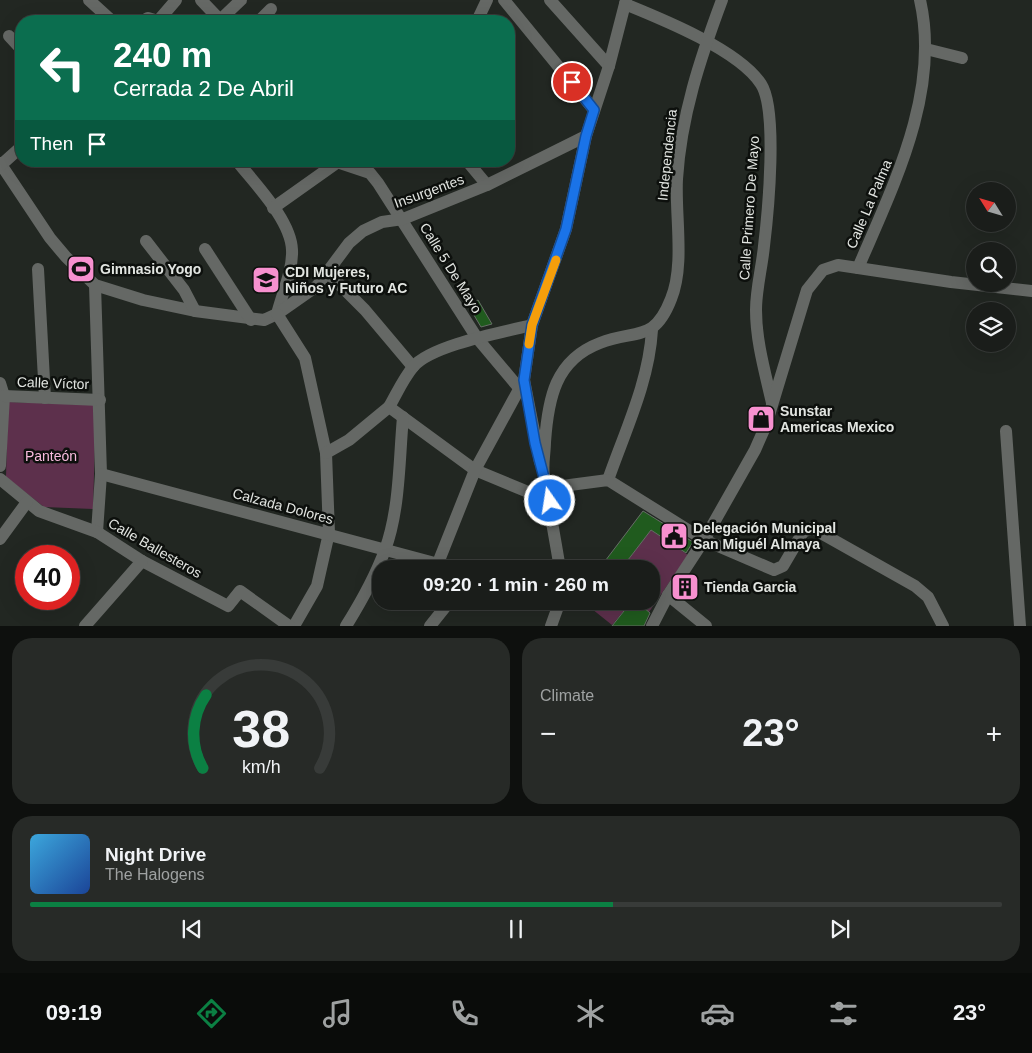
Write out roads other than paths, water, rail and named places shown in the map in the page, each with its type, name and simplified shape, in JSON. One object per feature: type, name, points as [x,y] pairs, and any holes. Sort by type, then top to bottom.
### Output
[{"type":"street","points":[[89,0],[105,15]]},
{"type":"street","points":[[163,15],[176,0]]},
{"type":"street","points":[[201,0],[216,15]]},
{"type":"street","points":[[226,15],[241,0]]},
{"type":"street","points":[[480,15],[487,0]]},
{"type":"street","points":[[504,0],[594,110]]},
{"type":"street","points":[[550,0],[609,66]]},
{"type":"street","name":"Independencia","points":[[652,330],[664,315],[672,299],[677,275],[677,178],[682,131],[696,74],[722,0]]},
{"type":"street","name":"Calle La Palma","points":[[653,623],[668,594],[704,540],[755,450],[766,425],[808,290],[823,270],[838,265],[858,268],[904,159],[915,119],[926,49],[926,25],[920,0]]},
{"type":"street","points":[[439,560],[475,470],[522,384],[532,325],[566,229],[586,136],[609,66],[625,2]]},
{"type":"street","name":"Calle Primero De Mayo","points":[[625,2],[681,29],[728,55],[760,82],[768,100],[770,136],[765,235],[756,308],[760,349],[772,403]]},
{"type":"street","points":[[264,15],[270,9]]},
{"type":"street","points":[[9,36],[15,42]]},
{"type":"street","points":[[926,49],[962,58]]},
{"type":"street","name":"Insurgentes","points":[[251,320],[264,320],[277,314],[308,293],[328,274],[349,243],[363,231],[382,222],[403,219],[487,185],[586,136]]},
{"type":"street","points":[[15,152],[1,164],[50,238],[66,257],[95,285],[143,300],[194,311],[251,320]]},
{"type":"street","points":[[242,167],[286,228],[292,249],[292,259],[277,314],[305,358],[326,453],[329,533],[316,586],[294,626]]},
{"type":"street","points":[[273,208],[327,167]]},
{"type":"street","name":"Calle 5 De Mayo","points":[[350,167],[370,173],[403,219],[477,338],[522,384]]},
{"type":"street","points":[[472,167],[487,185]]},
{"type":"street","points":[[146,240],[184,290],[194,311]]},
{"type":"street","points":[[205,249],[251,320]]},
{"type":"street","points":[[858,268],[1032,291]]},
{"type":"street","points":[[38,269],[45,398]]},
{"type":"street","points":[[328,274],[365,310],[413,367]]},
{"type":"street","points":[[95,285],[101,474],[97,532]]},
{"type":"street","points":[[326,453],[349,440],[389,407],[413,367],[424,358],[477,338],[532,325]]},
{"type":"street","points":[[543,474],[549,410],[553,391],[561,372],[573,359],[600,343],[652,330],[651,349],[645,375],[608,480]]},
{"type":"street","points":[[0,383],[4,396],[0,466]]},
{"type":"street","points":[[522,384],[548,494],[559,560]]},
{"type":"street","name":"Calle Víctor","points":[[4,396],[100,400]]},
{"type":"street","points":[[389,407],[475,470],[548,494],[608,480],[704,540],[774,570],[783,566],[803,532],[812,528],[915,586],[928,597],[943,626]]},
{"type":"street","points":[[346,626],[370,586],[385,550],[392,522],[403,417]]},
{"type":"street","points":[[1006,431],[1020,626]]},
{"type":"street","name":"Calzada Dolores","points":[[101,474],[426,560]]},
{"type":"street","name":"Calle Ballesteros","points":[[0,478],[39,511],[97,532],[142,561],[228,606],[240,591],[289,626]]},
{"type":"street","points":[[0,539],[27,502]]},
{"type":"street","points":[[85,626],[142,561]]},
{"type":"street","points":[[668,594],[706,626]]},
{"type":"street","points":[[430,626],[443,610]]},
{"type":"street","points":[[551,626],[557,610]]},
{"type":"place","name":"Gimnasio Yogo","points":[[81,269]]},
{"type":"place","name":"CDI Mujeres, Niños y Futuro AC","points":[[266,280]]},
{"type":"place","name":"Sunstar Americas Mexico","points":[[761,419]]},
{"type":"place","name":"Delegación Municipal San Miguél Almaya","points":[[674,536]]},
{"type":"place","name":"Tienda Garcia","points":[[685,587]]},
{"type":"park label","name":"Panteón","points":[[51,456]]}]
